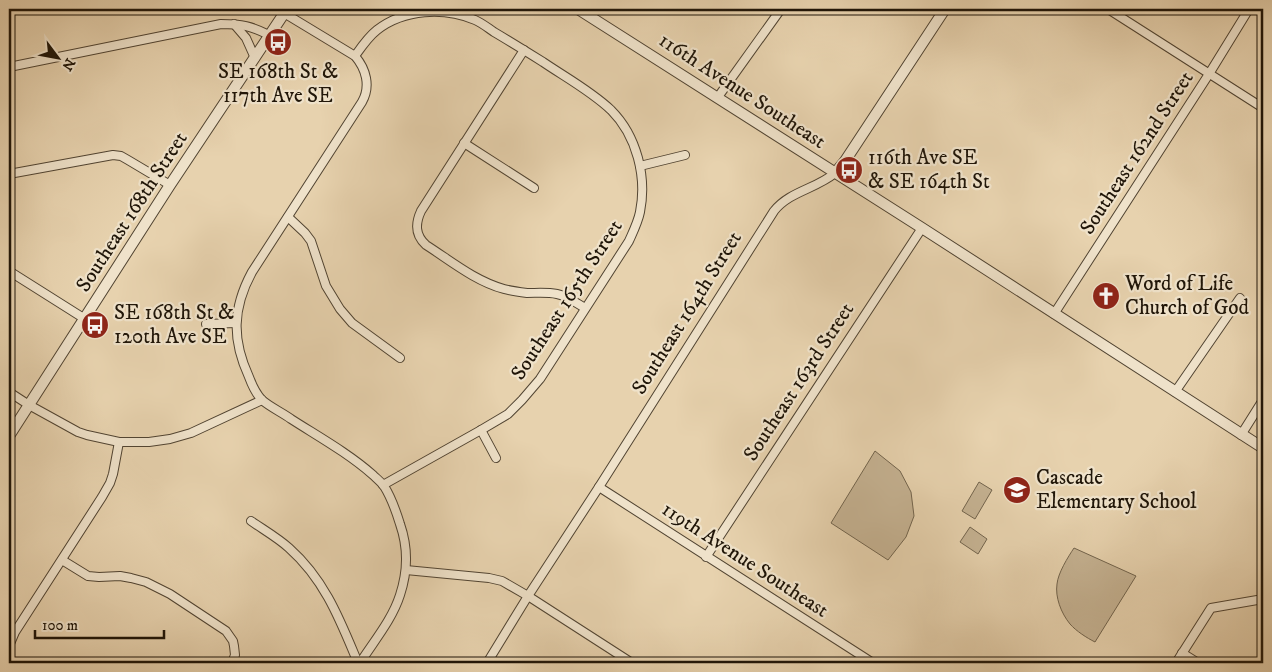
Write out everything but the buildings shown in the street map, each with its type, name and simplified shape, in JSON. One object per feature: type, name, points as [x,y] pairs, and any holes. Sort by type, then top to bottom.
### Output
[{"type":"street","name":"116th Avenue Southeast","points":[[578,9],[1263,448]]},
{"type":"street","points":[[718,97],[781,9]]},
{"type":"street","name":"Southeast 164th Street","points":[[487,663],[774,211],[786,199],[824,181],[835,173],[945,9]]},
{"type":"street","points":[[1108,9],[1263,108]]},
{"type":"street","name":"Southeast 162nd Street","points":[[1054,314],[1209,74],[1248,9]]},
{"type":"street","points":[[286,11],[355,56],[365,72],[365,98],[252,272],[240,297],[236,323],[244,366],[262,400],[351,458],[383,485],[393,504],[405,538],[406,570],[401,593],[395,608],[359,663]]},
{"type":"street","name":"Southeast 168th Street","points":[[9,436],[170,185],[286,11]]},
{"type":"street","name":"Southeast 165th Street","points":[[355,56],[367,39],[378,30],[404,16],[433,12],[451,13],[475,20],[524,50],[598,99],[611,110],[631,139],[640,166],[642,196],[640,213],[629,240],[532,390],[508,414],[383,485]]},
{"type":"street","points":[[9,67],[221,24],[246,25],[269,35]]},
{"type":"street","points":[[234,24],[246,38],[255,58]]},
{"type":"street","points":[[524,50],[421,211],[416,224],[417,231],[426,245],[488,283],[513,291],[556,294],[585,308]]},
{"type":"street","points":[[464,143],[534,188]]},
{"type":"street","points":[[9,174],[113,155],[121,156],[170,185]]},
{"type":"street","points":[[640,166],[685,155]]},
{"type":"street","points":[[288,217],[310,240],[326,286],[340,309],[352,323],[400,358]]},
{"type":"street","name":"Southeast 163rd Street","points":[[706,556],[922,228]]},
{"type":"street","points":[[9,271],[85,319]]},
{"type":"street","points":[[1175,392],[1240,298]]},
{"type":"street","points":[[206,324],[236,323]]},
{"type":"street","points":[[9,392],[78,432],[119,442],[149,442],[191,433],[262,400]]},
{"type":"street","points":[[1241,435],[1263,400]]},
{"type":"street","points":[[481,430],[496,458]]},
{"type":"street","points":[[9,646],[15,632],[110,484],[119,442]]},
{"type":"street","name":"119th Avenue Southeast","points":[[599,486],[873,663]]},
{"type":"street","points":[[251,522],[289,547],[314,573],[332,604],[359,663]]},
{"type":"street","points":[[62,560],[88,576],[131,578],[146,582],[170,594],[226,631],[234,641],[235,655],[232,663]]},
{"type":"street","points":[[406,570],[489,578],[502,582],[528,596],[632,663]]},
{"type":"street","points":[[1176,663],[1211,608],[1263,599]]},
{"type":"street","points":[[1182,654],[1198,663]]},
{"type":"shaded area","points":[[875,451],[900,471],[911,492],[914,516],[906,537],[888,560],[831,523]]},
{"type":"shaded area","points":[[979,482],[992,490],[975,519],[962,511]]},
{"type":"shaded area","points":[[970,527],[987,539],[978,554],[960,542]]},
{"type":"shaded area","points":[[1074,548],[1136,576],[1095,642],[1070,624],[1061,610],[1058,599],[1059,575]]},
{"type":"place","name":"SE 168th St & 117th Ave SE","points":[[278,42]]},
{"type":"place","name":"116th Ave SE & SE 164th St","points":[[849,170]]},
{"type":"place","name":"Word of Life Church of God","points":[[1106,296]]},
{"type":"place","name":"SE 168th St & 120th Ave SE","points":[[95,325]]},
{"type":"place","name":"Cascade Elementary School","points":[[1017,490]]}]
